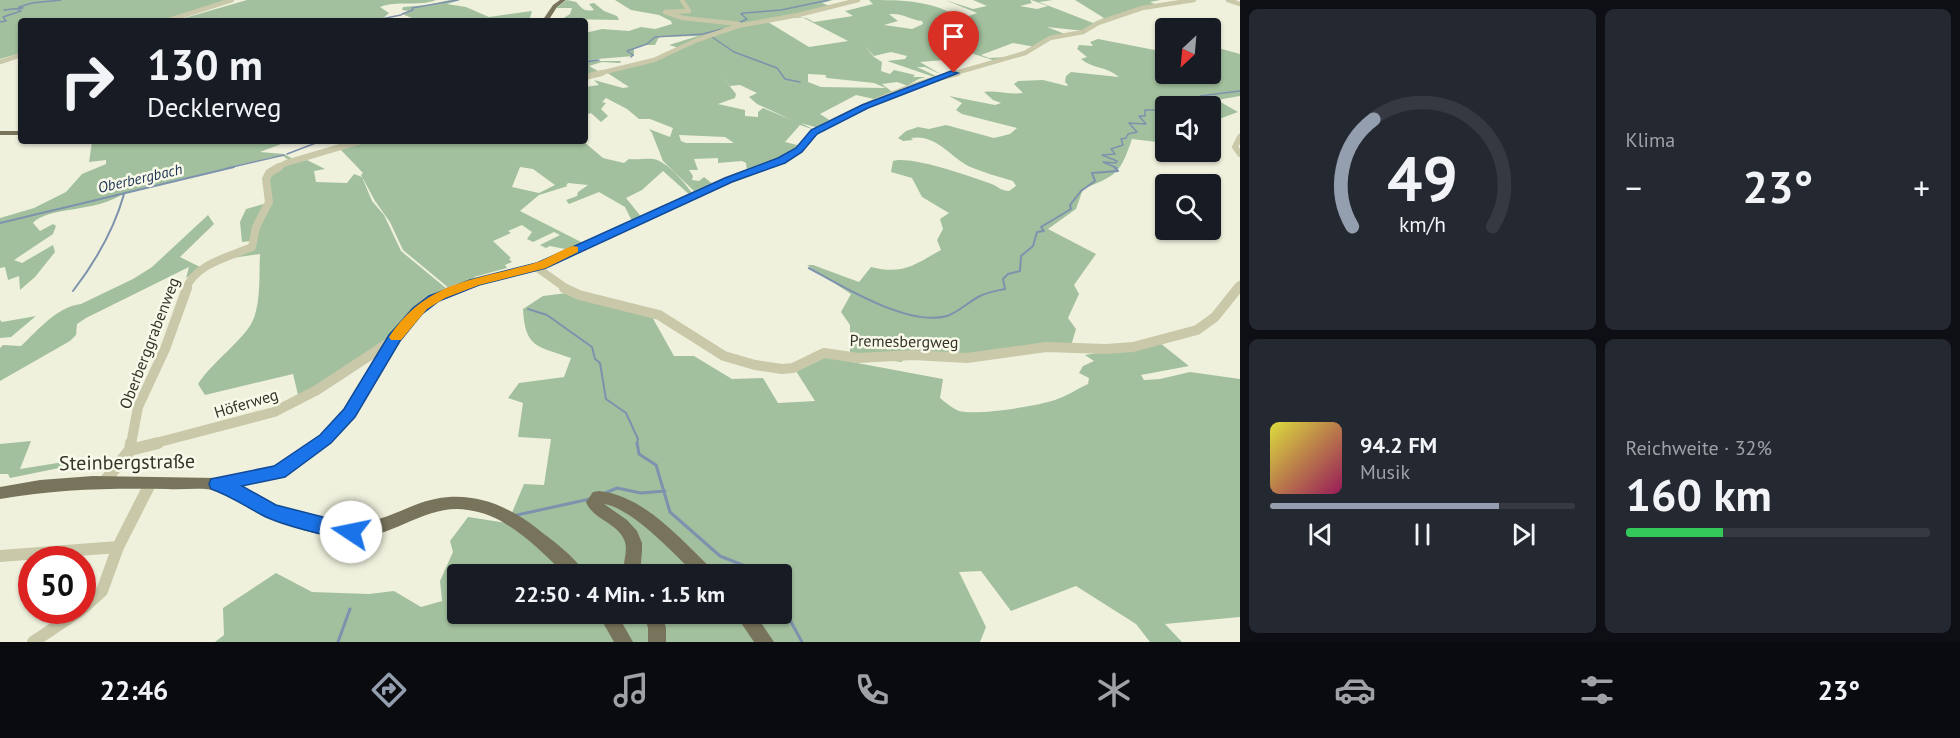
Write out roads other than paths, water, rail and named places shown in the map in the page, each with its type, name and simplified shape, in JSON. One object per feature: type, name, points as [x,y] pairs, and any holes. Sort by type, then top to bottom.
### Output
[{"type":"main road","points":[[547,18],[562,0]]},
{"type":"main road","points":[[0,133],[18,133]]},
{"type":"main road","name":"Steinbergstraße","points":[[0,493],[58,484],[105,482],[217,484],[233,489],[270,511],[345,531],[374,528],[435,505],[459,501],[475,504],[505,516],[532,533],[565,564]]},
{"type":"main road","points":[[633,564],[634,545],[632,538],[618,521],[595,505],[599,497],[611,497],[630,507],[695,564]]},
{"type":"main road","points":[[613,624],[624,642]]},
{"type":"main road","points":[[656,624],[657,642]]},
{"type":"main road","points":[[752,624],[765,642]]},
{"type":"street","points":[[175,18],[232,0]]},
{"type":"street","points":[[682,0],[689,11],[665,12],[683,18],[745,24]]},
{"type":"street","points":[[588,76],[654,60],[697,40],[745,24],[798,15],[858,0]]},
{"type":"street","points":[[217,484],[279,472],[318,445],[349,413],[394,339],[423,306],[440,295],[474,282],[536,267],[728,180],[782,160],[799,150],[814,132],[865,107],[941,76],[983,67],[1029,52],[1048,39],[1083,32],[1098,23],[1142,8],[1194,0]]},
{"type":"street","points":[[1228,0],[1240,4]]},
{"type":"street","points":[[0,62],[18,56]]},
{"type":"street","points":[[1240,137],[1235,147],[1240,154]]},
{"type":"street","name":"Oberberggrabenweg","points":[[130,450],[134,423],[144,390],[165,349],[188,281],[198,271],[252,247],[255,229],[269,202],[266,179],[268,174],[284,164],[352,144]]},
{"type":"street","name":"Premesbergweg","points":[[536,267],[560,286],[579,296],[659,315],[724,356],[755,366],[782,369],[793,368],[824,353],[858,358],[913,356],[967,358],[1046,347],[1106,349],[1133,347],[1197,330],[1215,317],[1240,285]]},
{"type":"street","name":"Höferweg","points":[[130,450],[274,412],[317,390],[394,339]]},
{"type":"street","points":[[105,482],[130,450]]},
{"type":"street","points":[[96,597],[102,591],[118,547],[150,484]]},
{"type":"street","points":[[0,556],[118,547]]},
{"type":"street","points":[[33,642],[61,624]]},
{"type":"waterway","points":[[4,10],[23,8],[19,7],[32,3],[61,0]]},
{"type":"waterway","points":[[402,14],[413,10],[412,8],[458,0]]},
{"type":"waterway","name":"Oberbergbach","points":[[738,23],[747,19],[741,14],[744,13],[781,10],[829,0]]},
{"type":"waterway","points":[[0,22],[6,21],[3,17],[21,11],[18,10]]},
{"type":"waterway","points":[[386,18],[401,15]]},
{"type":"waterway","name":"Oberbergbach","points":[[631,57],[633,55],[627,51],[647,44],[655,37],[703,34],[722,29]]},
{"type":"waterway","points":[[712,37],[734,52],[777,68],[785,79],[800,82]]},
{"type":"waterway","name":"Oberbergbach","points":[[588,62],[599,60]]},
{"type":"waterway","points":[[1200,96],[1240,91]]},
{"type":"waterway","points":[[1117,168],[1103,162],[1116,163],[1117,161],[1102,155],[1115,154],[1111,149],[1123,145],[1121,139],[1126,138],[1128,134],[1137,132],[1129,123],[1146,124],[1139,116],[1145,116],[1145,110],[1155,110]]},
{"type":"waterway","name":"Oberbergbach","points":[[287,154],[313,144]]},
{"type":"waterway","name":"Oberbergbach","points":[[228,168],[284,155]]},
{"type":"waterway","name":"Oberbergbach","points":[[0,223],[234,167]]},
{"type":"waterway","points":[[809,268],[857,294],[895,310],[931,318],[947,316],[981,295],[1005,289],[1003,279],[1008,274],[1020,271],[1021,256],[1033,246],[1037,232],[1044,231],[1041,227],[1071,209],[1070,205],[1081,191],[1095,181],[1092,173],[1118,171],[1114,167]]},
{"type":"waterway","points":[[73,291],[103,245],[124,194]]},
{"type":"waterway","points":[[528,309],[547,315],[592,347],[595,359],[600,363],[606,399],[626,413],[638,439],[637,444]]},
{"type":"waterway","points":[[637,444],[639,454],[656,465],[664,491]]},
{"type":"waterway","points":[[603,494],[617,488],[641,493],[664,491]]},
{"type":"waterway","points":[[664,491],[670,512],[720,556],[740,564]]},
{"type":"waterway","points":[[517,515],[590,499]]},
{"type":"waterway","points":[[338,642],[350,609]]},
{"type":"waterway","points":[[792,624],[802,642]]}]
